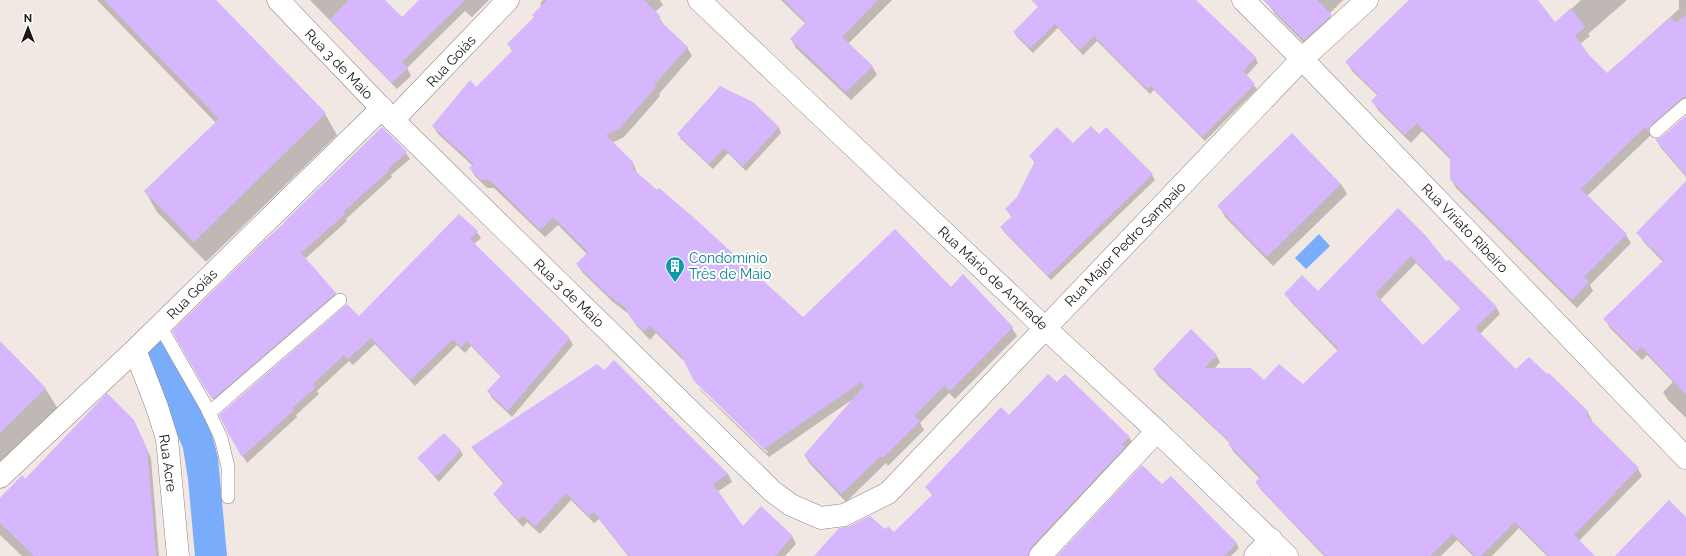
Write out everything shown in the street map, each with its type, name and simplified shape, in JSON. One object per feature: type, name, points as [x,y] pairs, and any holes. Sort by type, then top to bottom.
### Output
[{"type":"street","name":"Rua 3 de Maio","points":[[278,0],[387,114],[772,491],[791,505],[820,518],[844,515],[888,493]]},
{"type":"street","name":"Rua Goiás","points":[[0,477],[508,0]]},
{"type":"street","name":"Rua Mário de Andrade","points":[[699,0],[1045,328],[1157,431],[1287,556]]},
{"type":"street","name":"Rua Viriato Ribeiro","points":[[1243,0],[1302,59],[1686,458]]},
{"type":"street","name":"Rua Major Pedro Sampaio","points":[[888,493],[1302,59],[1367,0]]},
{"type":"street","name":"Rua Acre","points":[[135,350],[157,407],[166,439],[178,556]]},
{"type":"street","points":[[1040,556],[1157,431]]},
{"type":"street","points":[[1255,556],[1271,539]]},
{"type":"lane","points":[[1656,131],[1686,105]]},
{"type":"lane","points":[[209,413],[340,300]]},
{"type":"lane","points":[[160,326],[222,438],[228,467],[228,496]]},
{"type":"water","points":[[1319,234],[1330,246],[1306,269],[1295,258]]},
{"type":"water","points":[[163,338],[172,350],[212,434],[218,458],[227,556],[195,556],[188,479],[183,448],[143,355]]},
{"type":"building","points":[[104,0],[216,0],[326,113],[194,242],[144,191],[219,119]]},
{"type":"building","points":[[349,0],[385,0],[402,17],[419,0],[465,0],[402,62],[408,68],[392,83],[330,19]]},
{"type":"building","points":[[547,0],[644,0],[661,17],[658,19],[688,47],[654,85],[656,87],[620,128],[606,135],[633,162],[633,169],[657,190],[659,188],[693,217],[803,317],[895,229],[951,287],[963,274],[1013,327],[950,391],[944,386],[914,416],[920,421],[883,458],[881,456],[841,494],[804,455],[864,386],[861,382],[764,449],[694,381],[681,355],[650,326],[644,332],[630,317],[625,307],[607,294],[576,264],[588,252],[553,217],[540,230],[489,180],[481,180],[469,168],[474,164],[432,126],[470,80],[476,87],[513,50],[507,44],[534,17],[532,15]]},
{"type":"building","points":[[784,0],[878,0],[842,37],[873,66],[846,92],[790,39],[806,22]]},
{"type":"building","points":[[1031,0],[1196,0],[1256,57],[1243,71],[1255,84],[1202,137],[1151,86],[1147,89],[1094,36],[1080,50],[1055,24],[1030,48],[1013,32],[1038,7]]},
{"type":"building","points":[[1263,0],[1317,0],[1332,15],[1304,40]]},
{"type":"building","points":[[1409,0],[1538,0],[1555,22],[1571,8],[1585,27],[1575,36],[1590,56],[1607,73],[1671,17],[1675,23],[1686,15],[1686,97],[1681,99],[1651,125],[1648,131],[1645,127],[1581,189],[1627,234],[1584,277],[1589,282],[1572,300],[1450,179],[1450,157],[1417,123],[1405,135],[1371,101],[1378,94],[1345,62]]},
{"type":"building","points":[[720,86],[753,102],[779,127],[743,166],[724,148],[709,164],[677,134]]},
{"type":"building","points":[[1686,116],[1686,176],[1655,139],[1661,137]]},
{"type":"building","points":[[1091,126],[1099,134],[1106,127],[1153,174],[1048,276],[1000,227],[1012,216],[1005,209],[1017,197],[1035,161],[1029,156],[1057,127],[1073,143]]},
{"type":"building","points":[[382,127],[407,152],[388,169],[390,170],[343,212],[345,214],[301,253],[336,293],[213,399],[204,387],[172,331]]},
{"type":"building","points":[[1292,133],[1341,184],[1267,257],[1217,206]]},
{"type":"building","points":[[1686,181],[1686,395],[1642,347],[1636,352],[1603,319],[1664,260],[1636,233]]},
{"type":"building","points":[[1398,208],[1426,236],[1446,261],[1450,260],[1497,307],[1475,328],[1516,369],[1529,357],[1547,374],[1549,373],[1589,412],[1586,415],[1639,468],[1574,535],[1595,556],[1549,556],[1515,522],[1481,556],[1475,556],[1453,534],[1430,556],[1326,556],[1255,482],[1261,477],[1228,444],[1230,442],[1153,369],[1191,329],[1217,355],[1204,368],[1251,368],[1264,380],[1279,364],[1303,384],[1339,349],[1284,294],[1302,275],[1318,291]],"holes":[[[1411,256],[1461,308],[1423,345],[1375,294]]]},
{"type":"building","points":[[459,214],[478,231],[470,239],[570,338],[508,411],[487,391],[501,376],[467,341],[461,347],[453,339],[410,380],[371,338],[348,359],[344,355],[313,384],[316,387],[292,408],[294,410],[242,457],[219,415],[347,304],[359,316]]},
{"type":"building","points":[[0,341],[46,388],[0,433]]},
{"type":"building","points":[[614,360],[728,474],[713,484],[743,526],[761,506],[793,536],[775,556],[629,556],[594,512],[589,516],[566,493],[535,527],[523,515],[518,520],[493,494],[504,482],[471,447],[597,364],[604,370]]},
{"type":"building","points":[[1048,374],[1057,382],[1065,374],[1130,437],[1122,444],[1125,447],[1031,547],[1028,556],[814,556],[839,528],[850,526],[870,516],[885,529],[888,526],[894,532],[933,494],[925,487],[1001,407],[1009,415]]},
{"type":"building","points":[[107,393],[134,420],[147,449],[156,556],[34,556],[0,523],[0,498],[22,475],[25,479]]},
{"type":"building","points":[[444,433],[461,450],[436,477],[417,458]]},
{"type":"building","points":[[1142,465],[1162,484],[1171,476],[1237,543],[1224,556],[1057,556]]},
{"type":"building","points":[[1669,500],[1686,517],[1686,556],[1615,556]]},
{"type":"place","name":"Condomínio Três de Maio","points":[[675,283]]}]
